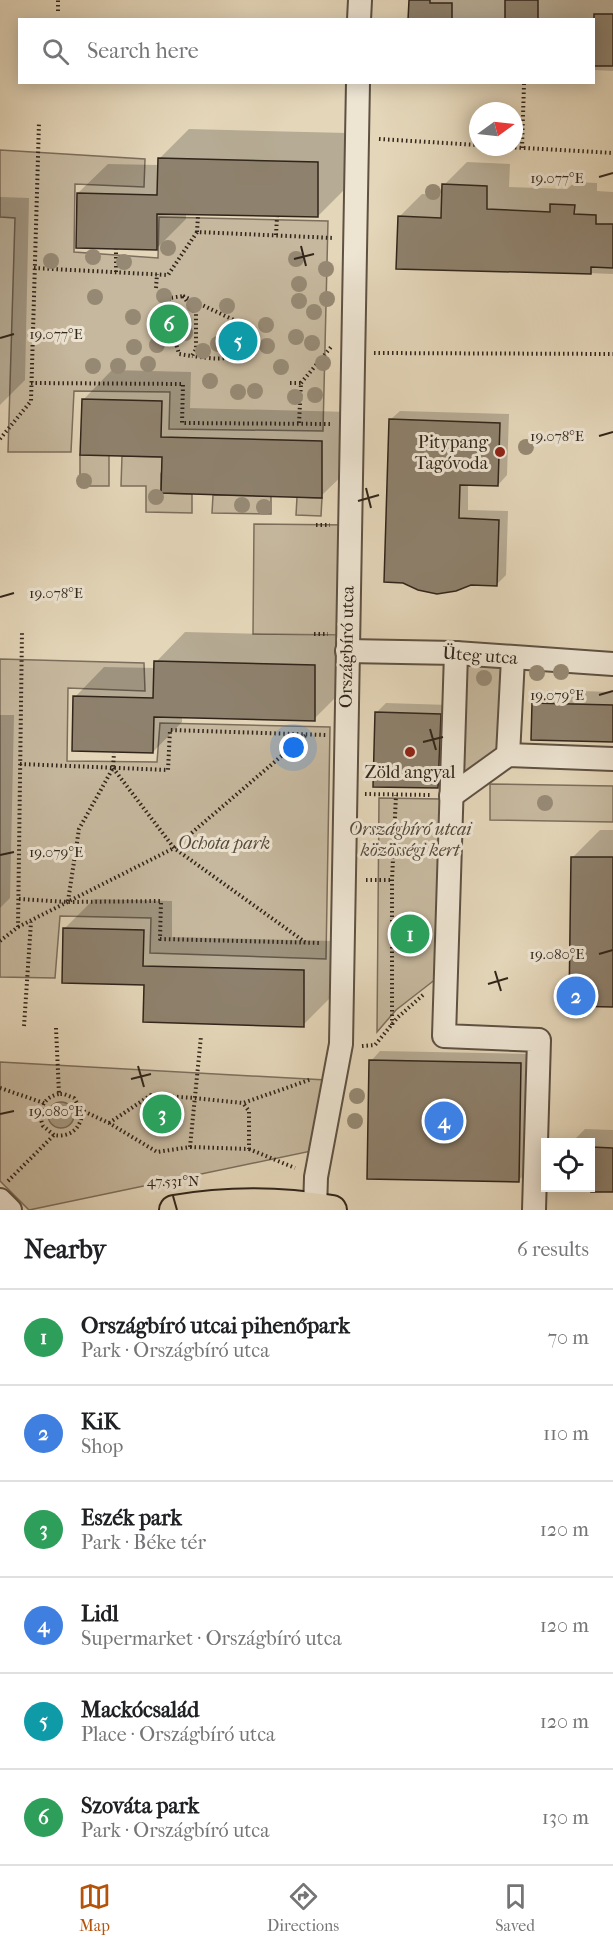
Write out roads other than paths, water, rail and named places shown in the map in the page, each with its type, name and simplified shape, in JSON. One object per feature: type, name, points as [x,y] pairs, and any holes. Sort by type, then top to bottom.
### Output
[{"type":"main road","points":[[174,1210],[195,1206],[244,1203],[283,1203],[320,1209]]},
{"type":"street","points":[[359,18],[360,0]]},
{"type":"street","name":"Országbíró utca","points":[[320,1209],[316,1177],[341,1044],[358,84]]},
{"type":"street","name":"Üteg utca","points":[[347,651],[456,653],[613,664]]},
{"type":"street","points":[[456,653],[444,1036],[539,1040],[534,1210]]},
{"type":"street","points":[[508,755],[513,658]]},
{"type":"street","points":[[451,796],[508,755],[613,759]]},
{"type":"street","points":[[0,1200],[10,1210]]},
{"type":"place","name":"Szováta park","points":[[169,324]]},
{"type":"place","name":"Mackócsalád","points":[[238,341]]},
{"type":"place","name":"Pitypang Tagóvoda","points":[[500,452]]},
{"type":"place","name":"Zöld angyal","points":[[410,752]]},
{"type":"place","name":"Országbíró utcai pihenőpark","points":[[410,934]]},
{"type":"place","name":"KiK","points":[[576,996]]},
{"type":"place","name":"Eszék park","points":[[162,1114]]},
{"type":"place","name":"Lidl","points":[[444,1121]]},
{"type":"park label","name":"Országbíró utcai közösségi kert","points":[[410,839]]},
{"type":"park label","name":"Ochota park","points":[[224,843]]}]
